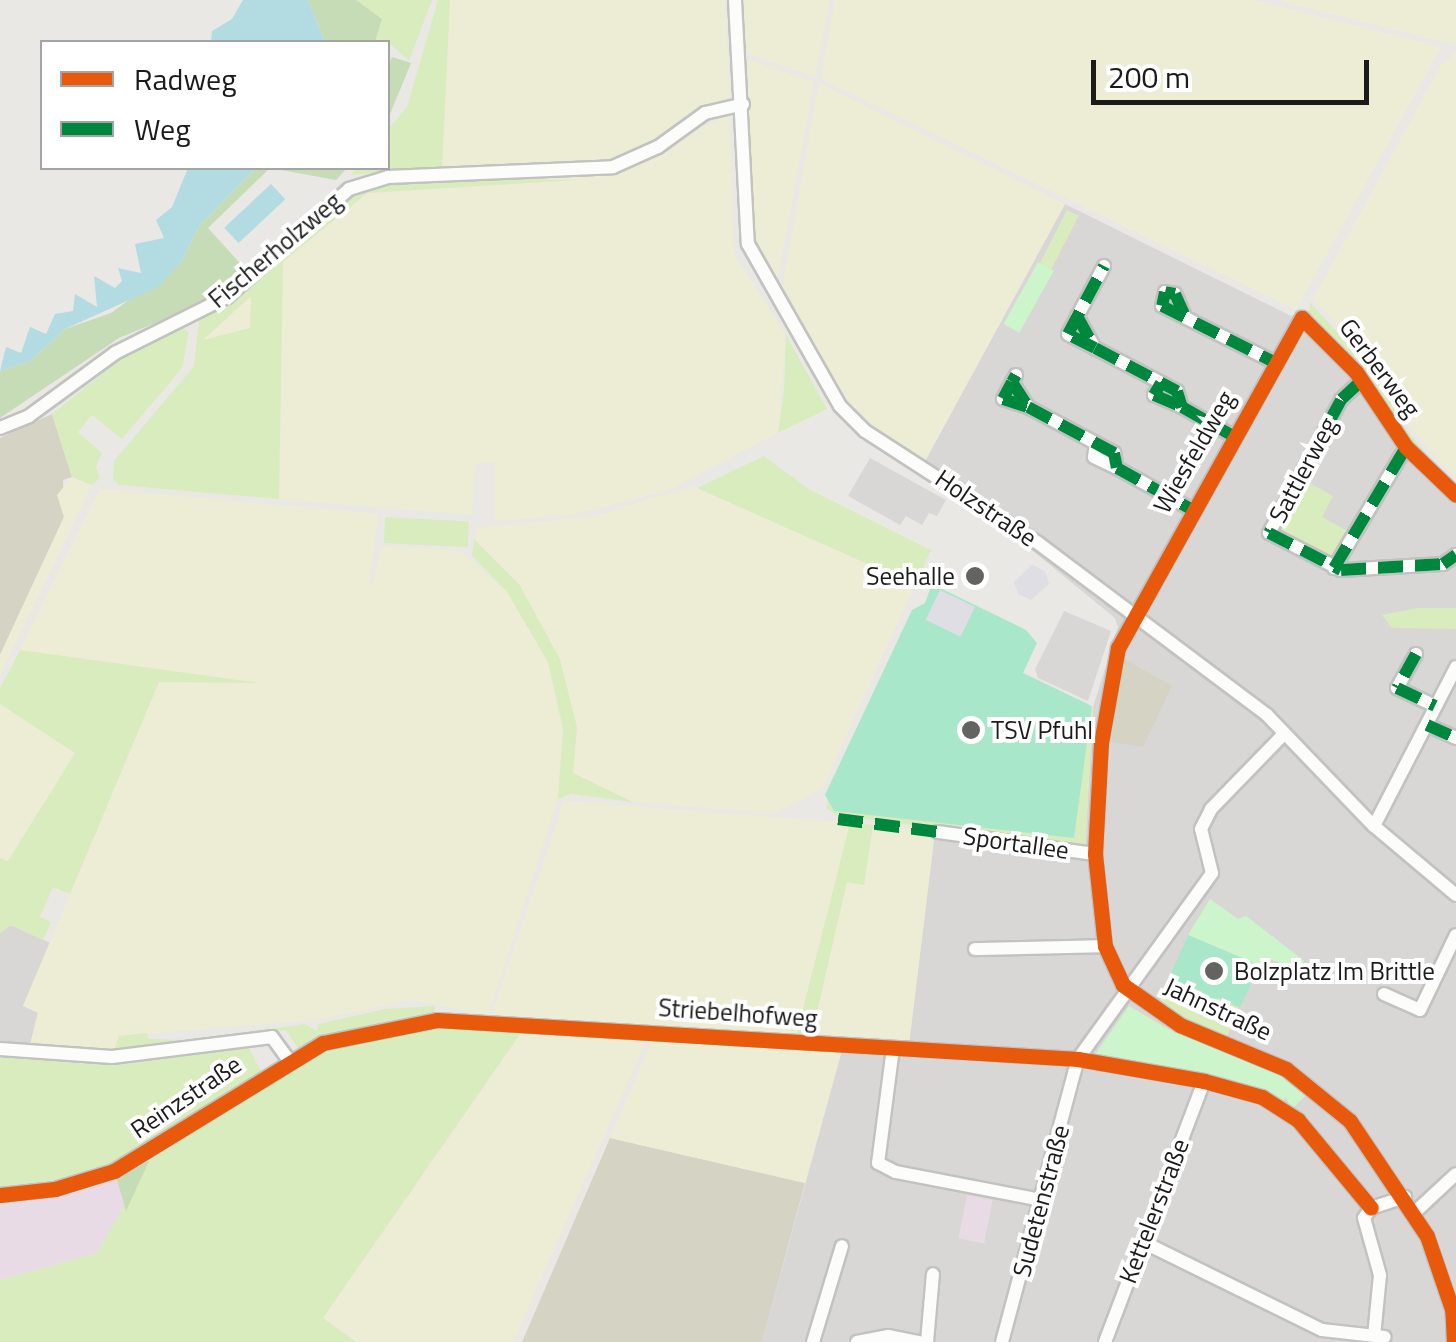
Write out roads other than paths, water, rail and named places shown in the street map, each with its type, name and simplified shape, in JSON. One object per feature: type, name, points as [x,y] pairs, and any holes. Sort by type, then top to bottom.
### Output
[{"type":"street","name":"Holzstraße","points":[[736,0],[748,244],[840,406],[865,431],[974,498],[1132,613],[1284,734],[1374,826],[1456,895]]},
{"type":"street","name":"Fischerholzweg","points":[[0,428],[29,416],[115,353],[227,297],[349,189],[388,177],[613,168],[658,147],[705,113],[743,104]]},
{"type":"street","points":[[1104,266],[1068,337],[1177,392],[1182,407],[1233,436]]},
{"type":"street","points":[[1184,314],[1274,362]]},
{"type":"street","name":"Wiesfeldweg","points":[[1132,613],[1302,318]]},
{"type":"street","name":"Gerberweg","points":[[1302,318],[1360,382],[1406,447],[1456,495]]},
{"type":"street","points":[[1014,378],[1028,408],[1114,452],[1118,468],[1191,509]]},
{"type":"street","name":"Sattlerweg","points":[[1334,568],[1269,533],[1341,400],[1360,382]]},
{"type":"street","points":[[1334,568],[1406,447]]},
{"type":"street","points":[[1334,568],[1417,568],[1443,564],[1456,555]]},
{"type":"street","name":"Jahnstraße","points":[[1132,613],[1106,696],[1094,854],[1105,946],[1129,992],[1180,1025],[1311,1084],[1350,1121],[1414,1212],[1440,1264],[1454,1342]]},
{"type":"street","points":[[1416,654],[1397,688],[1435,706]]},
{"type":"street","points":[[1374,826],[1456,667]]},
{"type":"street","points":[[1428,725],[1456,738]]},
{"type":"street","points":[[1078,1059],[1212,872],[1201,829],[1212,809],[1284,734]]},
{"type":"street","name":"Sportallee","points":[[938,832],[1094,854]]},
{"type":"street","points":[[1384,994],[1420,1010],[1456,935]]},
{"type":"street","points":[[975,949],[1105,946]]},
{"type":"street","name":"Striebelhofweg","points":[[395,1024],[488,1020],[1078,1059],[1204,1081],[1262,1097],[1298,1120],[1372,1208]]},
{"type":"street","name":"Reinzstraße","points":[[0,1195],[55,1189],[114,1171],[289,1060],[322,1043],[395,1024]]},
{"type":"street","points":[[0,1049],[112,1056],[272,1038],[289,1060]]},
{"type":"street","points":[[894,1048],[878,1163],[896,1172],[1041,1200]]},
{"type":"street","name":"Sudetenstraße","points":[[1002,1342],[1078,1059]]},
{"type":"street","name":"Kettelerstraße","points":[[1105,1342],[1204,1081]]},
{"type":"street","points":[[1414,1212],[1456,1174]]},
{"type":"street","points":[[1142,1242],[1322,1330],[1379,1336],[1380,1275],[1364,1218],[1372,1208],[1404,1197]]},
{"type":"street","points":[[813,1342],[842,1246]]},
{"type":"street","points":[[856,1342],[888,1336],[923,1342],[933,1274]]},
{"type":"water","points":[[243,0],[308,0],[324,40],[211,40],[212,31],[232,19]]},
{"type":"water","points":[[187,170],[254,170],[200,225],[181,262],[158,287],[65,329],[30,361],[0,371],[6,347],[21,353],[30,327],[46,334],[55,314],[73,311],[75,294],[97,307],[94,276],[115,288],[122,281],[118,268],[141,273],[135,244],[164,238],[156,220],[172,207]]},
{"type":"water","points":[[271,184],[285,199],[239,243],[224,228]]},
{"type":"place","name":"Seehalle","points":[[975,576]]},
{"type":"place","name":"TSV Pfuhl","points":[[971,730]]},
{"type":"place","name":"Bolzplatz Im Brittle","points":[[1214,971]]}]
